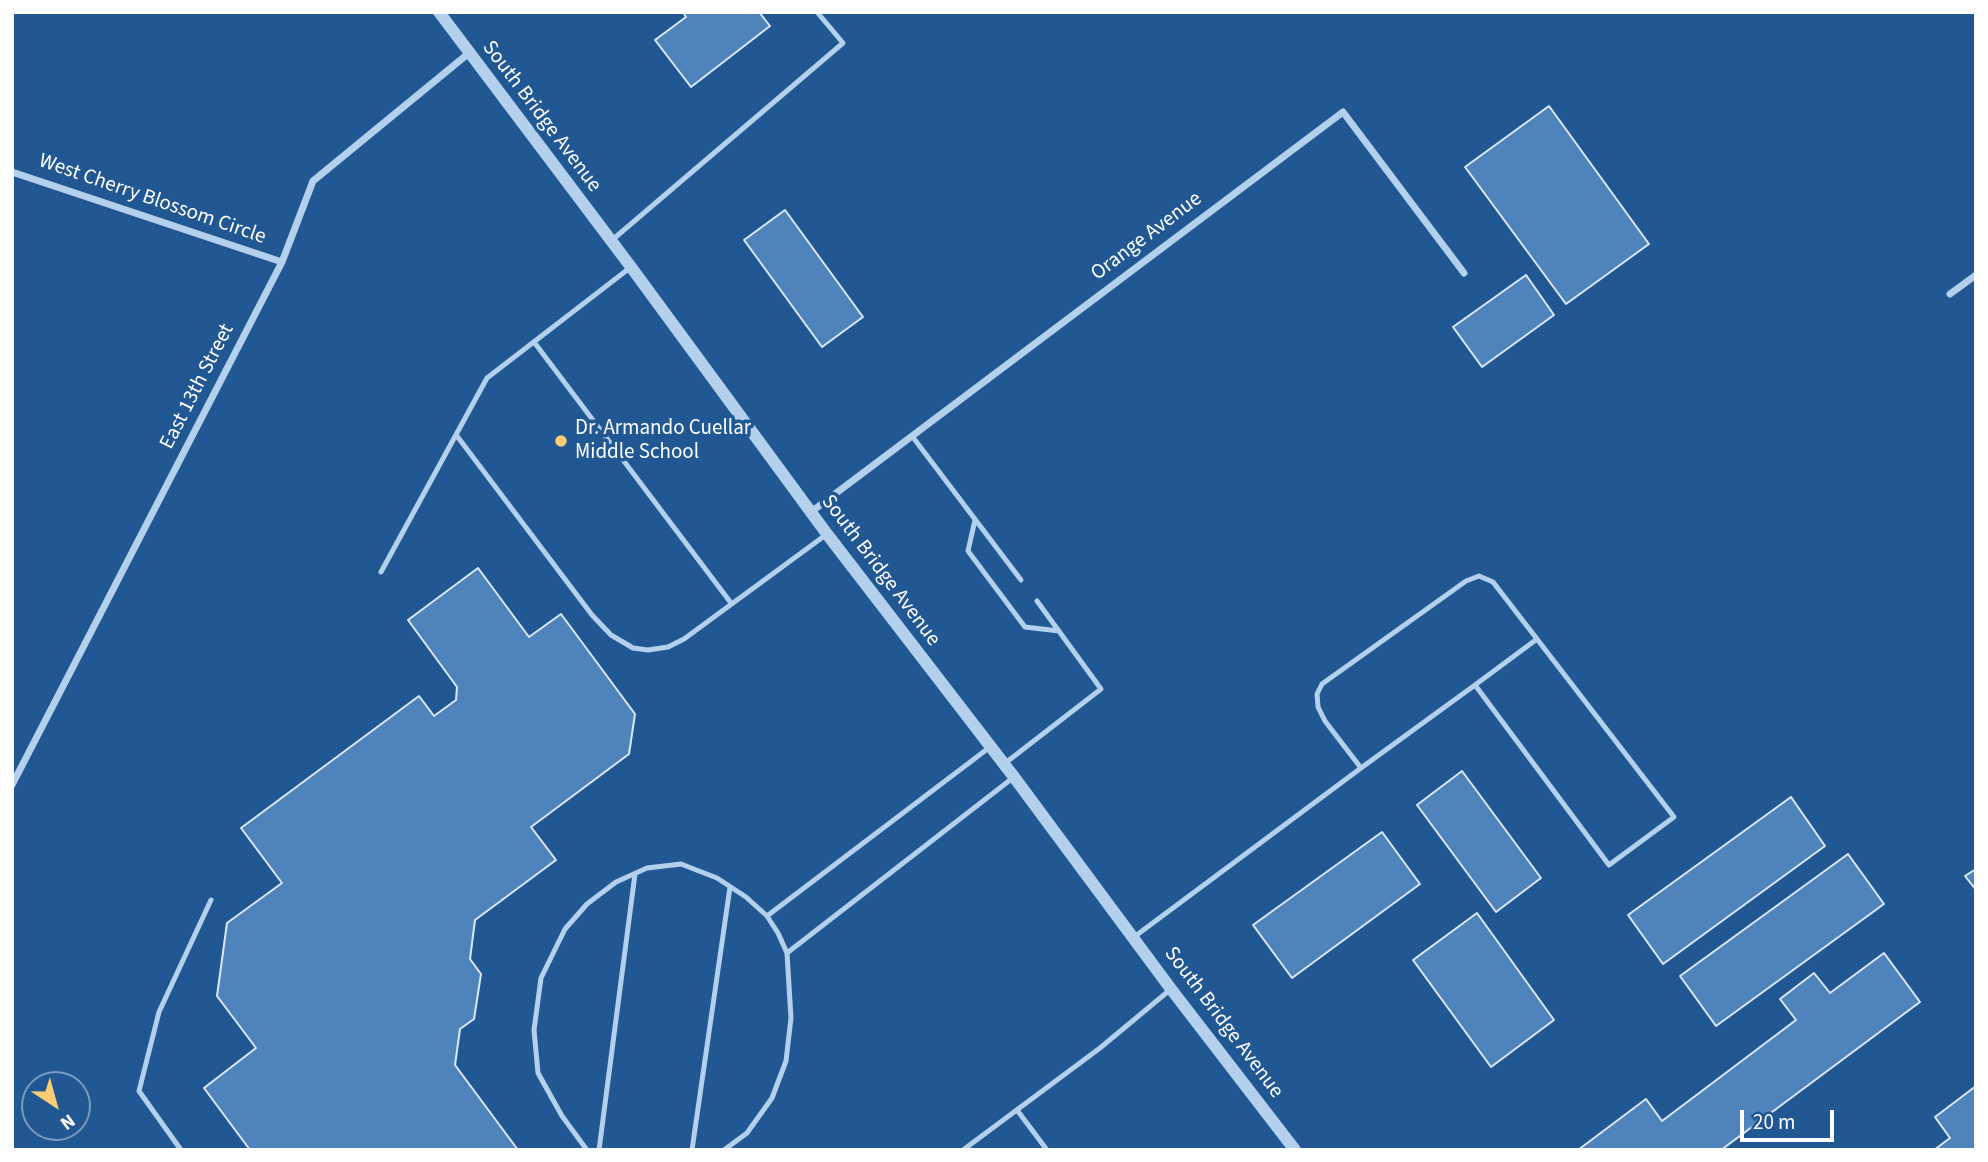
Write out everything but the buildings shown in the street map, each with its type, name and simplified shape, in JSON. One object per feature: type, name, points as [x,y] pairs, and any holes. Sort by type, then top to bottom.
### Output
[{"type":"street","name":"South Bridge Avenue","points":[[439,12],[827,534],[1295,1150]]},
{"type":"street","name":"East 13th Street","points":[[12,785],[282,262],[313,181],[469,53]]},
{"type":"street","name":"Orange Avenue","points":[[811,512],[1343,112],[1464,273]]},
{"type":"street","name":"West Cherry Blossom Circle","points":[[12,172],[282,262]]},
{"type":"street","points":[[1950,294],[1976,275]]},
{"type":"lane","points":[[611,241],[843,43],[817,12]]},
{"type":"lane","points":[[381,572],[487,378],[631,267]]},
{"type":"lane","points":[[534,342],[731,603]]},
{"type":"lane","points":[[457,436],[592,615],[611,635],[634,648],[648,650],[667,647],[684,639],[827,534]]},
{"type":"lane","points":[[912,436],[1021,580]]},
{"type":"lane","points":[[975,520],[968,551],[1025,627],[1059,631]]},
{"type":"lane","points":[[1361,768],[1325,721],[1318,707],[1317,694],[1322,684],[1466,581],[1479,576],[1493,582],[1674,817],[1609,865],[1475,685]]},
{"type":"lane","points":[[1004,764],[1101,689],[1037,601]]},
{"type":"lane","points":[[1134,937],[1537,639]]},
{"type":"lane","points":[[767,916],[990,747]]},
{"type":"lane","points":[[787,953],[1014,777]]},
{"type":"lane","points":[[587,1150],[562,1116],[538,1073],[534,1030],[541,978],[565,929],[587,904],[616,882],[647,868],[681,864],[717,878],[767,916],[787,953],[791,1018],[786,1061],[772,1098],[747,1133],[724,1150]]},
{"type":"lane","points":[[599,1150],[635,874]]},
{"type":"lane","points":[[692,1150],[730,887]]},
{"type":"lane","points":[[181,1150],[139,1091],[159,1012],[211,900]]},
{"type":"lane","points":[[963,1150],[1100,1048],[1171,989]]},
{"type":"lane","points":[[1017,1110],[1047,1150]]},
{"type":"place","name":"Dr. Armando Cuellar Middle School","points":[[561,441]]}]
